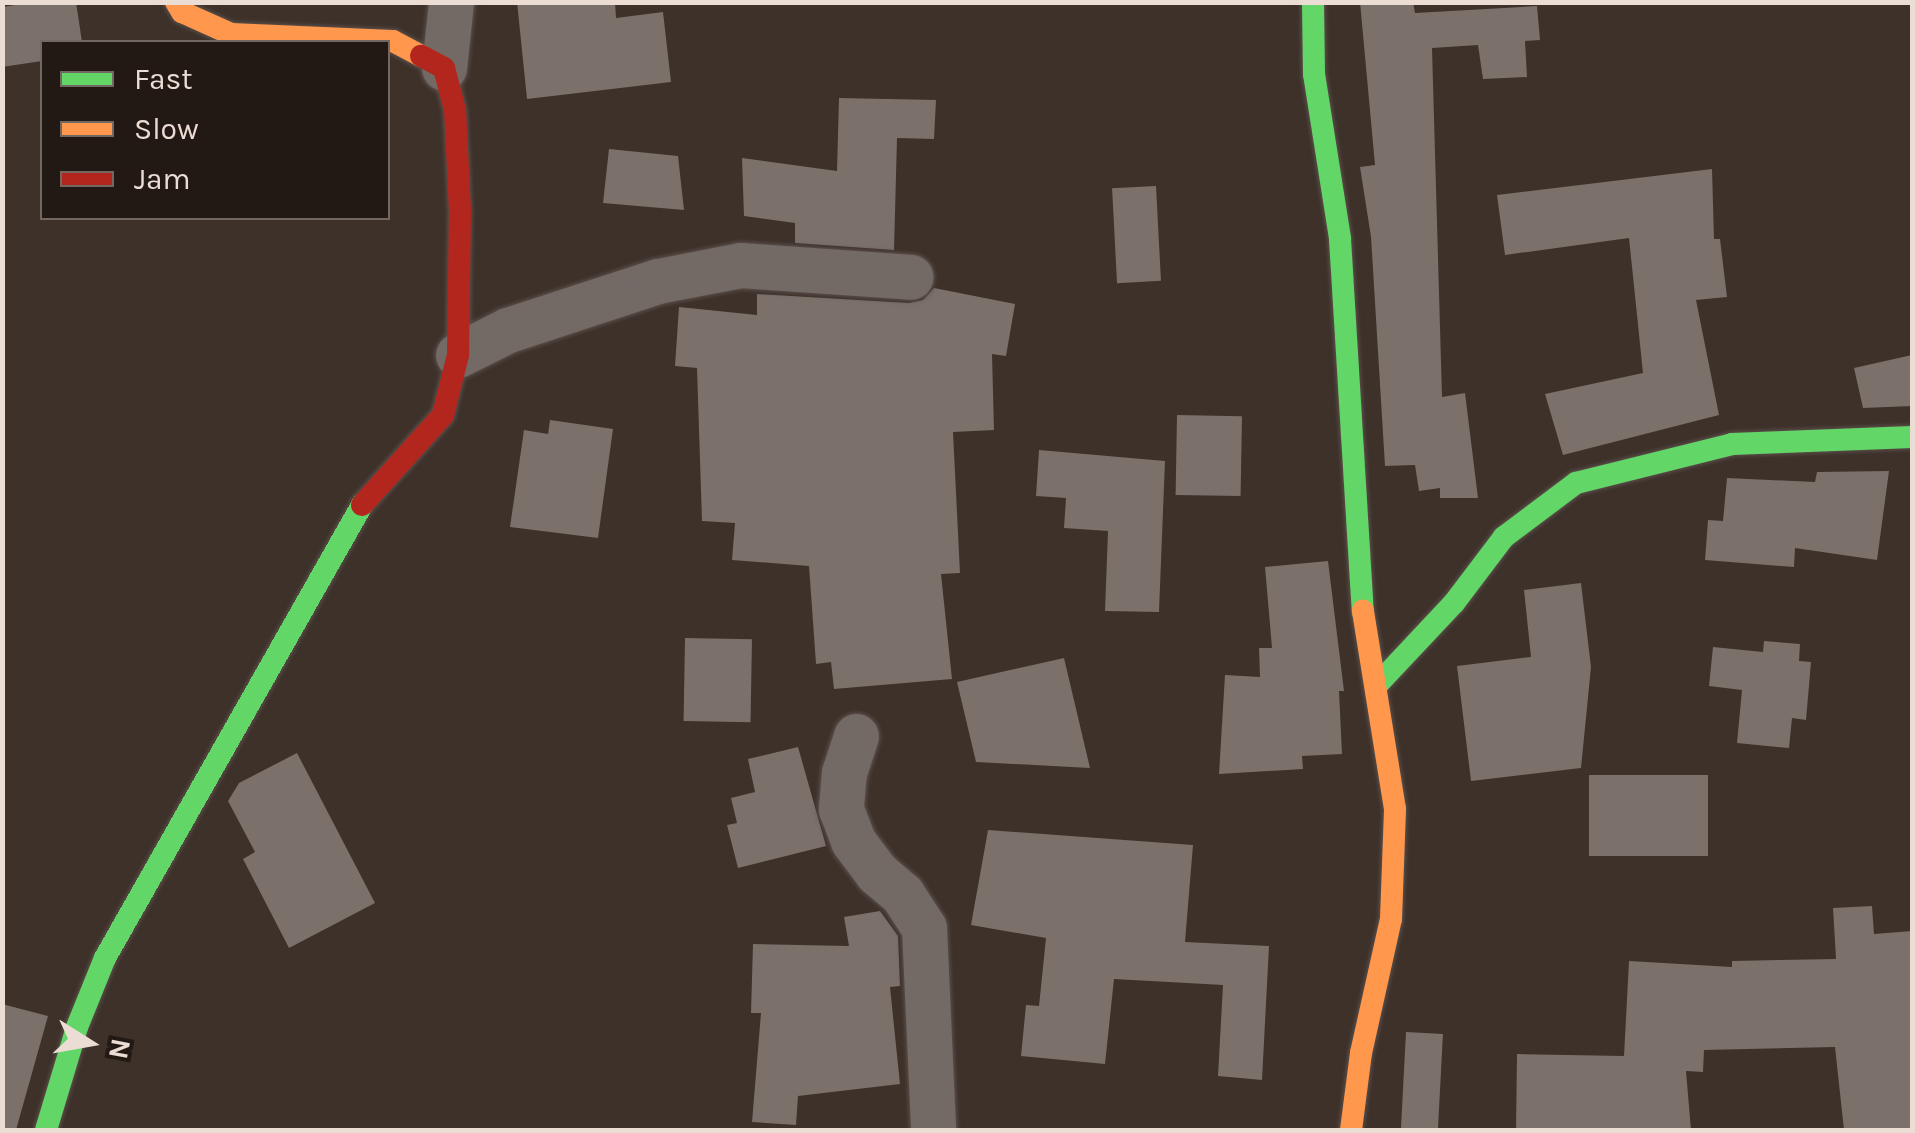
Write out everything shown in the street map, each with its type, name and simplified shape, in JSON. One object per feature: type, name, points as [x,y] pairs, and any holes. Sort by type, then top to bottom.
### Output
[{"type":"street","points":[[176,2],[182,12],[230,34],[370,40]]},
{"type":"street","points":[[46,1130],[77,1027],[105,958],[352,516],[443,415],[458,356],[456,127],[444,68],[451,2]]},
{"type":"street","points":[[1313,2],[1314,74],[1340,239],[1362,606],[1395,809],[1391,919],[1361,1053],[1351,1130]]},
{"type":"street","points":[[390,41],[444,68]]},
{"type":"street","points":[[458,356],[508,330],[658,281],[741,265],[912,277]]},
{"type":"street","points":[[1376,686],[1454,602],[1504,536],[1576,482],[1732,444],[1912,437]]},
{"type":"street","points":[[856,736],[844,772],[841,809],[853,841],[877,872],[902,894],[924,928],[933,1130]]},
{"type":"building","points":[[76,2],[82,40],[40,40],[40,61],[2,67],[2,7]]},
{"type":"building","points":[[517,2],[615,2],[616,18],[663,12],[671,82],[527,99]]},
{"type":"building","points":[[1360,2],[1413,2],[1415,13],[1537,6],[1540,40],[1525,41],[1527,77],[1483,79],[1478,45],[1432,48],[1442,397],[1465,393],[1478,498],[1440,498],[1440,488],[1419,491],[1415,465],[1385,466],[1371,237],[1360,167],[1375,165]]},
{"type":"building","points":[[839,98],[936,100],[934,139],[897,138],[894,250],[795,243],[795,223],[744,216],[742,158],[837,171]]},
{"type":"building","points":[[609,149],[678,156],[684,210],[603,203]]},
{"type":"building","points":[[1712,169],[1714,239],[1720,239],[1727,297],[1696,300],[1719,415],[1563,455],[1545,394],[1643,373],[1629,238],[1505,255],[1497,195]]},
{"type":"building","points":[[1156,186],[1161,281],[1117,283],[1112,188]]},
{"type":"building","points":[[934,288],[1015,304],[1006,356],[992,354],[994,430],[953,432],[960,573],[941,574],[952,679],[834,689],[831,662],[816,664],[809,566],[732,560],[735,523],[702,521],[697,368],[675,366],[679,307],[757,315],[757,294],[909,303],[923,300]]},
{"type":"building","points":[[1912,355],[1912,406],[1863,408],[1854,368]]},
{"type":"building","points":[[1177,415],[1242,416],[1241,496],[1176,495]]},
{"type":"building","points":[[550,420],[613,429],[598,538],[510,527],[524,430],[548,434]]},
{"type":"building","points":[[1039,450],[1165,461],[1159,612],[1105,611],[1108,531],[1064,528],[1066,498],[1036,496]]},
{"type":"building","points":[[1889,471],[1877,560],[1795,548],[1794,567],[1705,560],[1708,520],[1723,521],[1727,478],[1815,482],[1817,472]]},
{"type":"building","points":[[1328,561],[1344,691],[1339,691],[1342,754],[1302,756],[1303,769],[1219,774],[1225,675],[1260,677],[1259,648],[1272,648],[1265,567]]},
{"type":"building","points":[[1581,583],[1591,667],[1581,768],[1471,781],[1457,666],[1531,657],[1524,590]]},
{"type":"building","points":[[685,638],[752,639],[751,722],[684,721]]},
{"type":"building","points":[[1764,641],[1800,644],[1799,661],[1811,662],[1806,720],[1792,718],[1789,748],[1737,743],[1742,690],[1709,686],[1713,647],[1763,652]]},
{"type":"building","points":[[1064,658],[1090,768],[976,762],[957,682]]},
{"type":"building","points":[[798,747],[826,846],[738,868],[727,825],[737,823],[731,798],[755,792],[748,759]]},
{"type":"building","points":[[297,753],[375,903],[289,948],[243,859],[255,852],[228,801],[239,783]]},
{"type":"building","points":[[1589,775],[1708,775],[1708,856],[1589,856]]},
{"type":"building","points":[[988,830],[1193,845],[1185,942],[1269,946],[1262,1080],[1218,1076],[1223,985],[1114,979],[1105,1064],[1021,1056],[1026,1005],[1039,1006],[1046,938],[971,925]]},
{"type":"building","points":[[1872,906],[1874,934],[1912,931],[1912,1130],[1844,1130],[1835,1047],[1704,1050],[1703,1072],[1686,1071],[1691,1130],[1516,1130],[1517,1054],[1624,1056],[1629,961],[1732,967],[1732,961],[1836,959],[1833,908]]},
{"type":"building","points":[[880,911],[898,936],[900,986],[890,987],[900,1084],[798,1096],[796,1125],[752,1122],[761,1013],[751,1013],[753,944],[849,946],[844,917]]},
{"type":"building","points":[[2,1004],[48,1016],[16,1130],[2,1130]]},
{"type":"building","points":[[1406,1032],[1443,1034],[1438,1130],[1401,1130]]},
{"type":"traffic: fast","points":[[1313,2],[1314,74],[1340,239],[1363,611]]},
{"type":"traffic: fast","points":[[1376,686],[1454,603],[1504,537],[1576,483],[1732,444],[1912,437]]},
{"type":"traffic: fast","points":[[46,1130],[77,1027],[105,958],[362,505]]},
{"type":"traffic: slow","points":[[176,2],[182,12],[231,34],[370,40]]},
{"type":"traffic: slow","points":[[390,41],[421,56]]},
{"type":"traffic: slow","points":[[1351,1130],[1361,1053],[1391,919],[1395,809],[1363,611]]},
{"type":"traffic: jam","points":[[362,505],[443,415],[458,355],[460,211],[455,110],[444,68],[421,56]]}]
